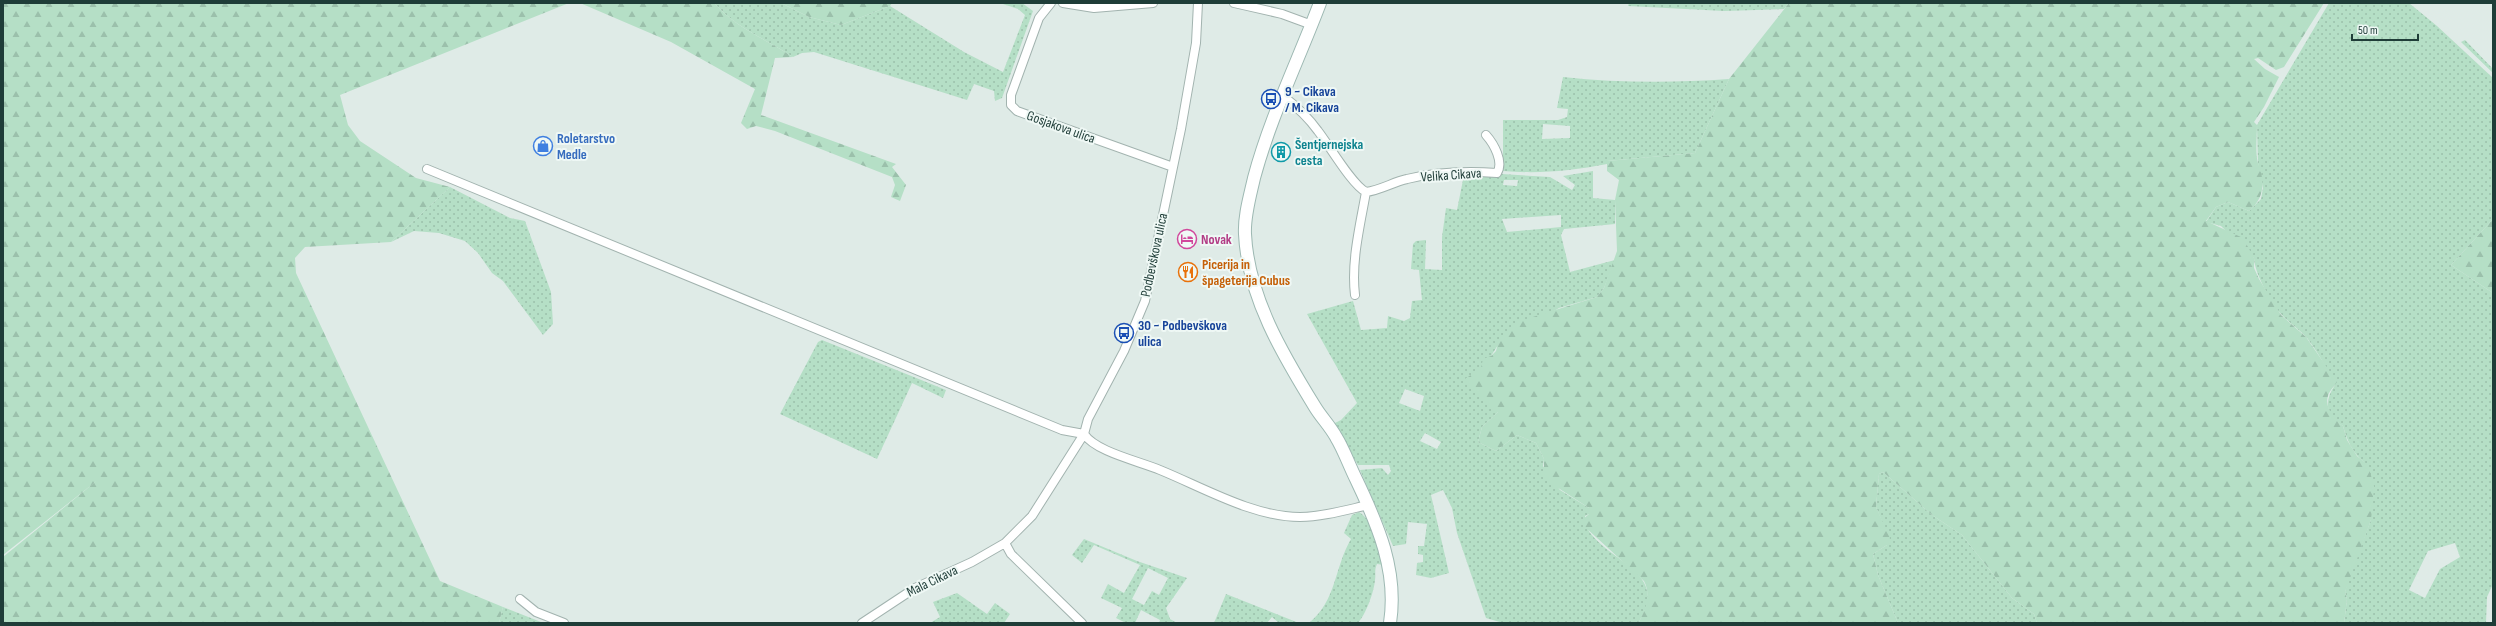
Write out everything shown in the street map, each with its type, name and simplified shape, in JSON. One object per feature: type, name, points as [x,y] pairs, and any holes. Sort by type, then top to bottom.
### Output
[{"type":"main road","points":[[1320,3],[1262,151],[1250,196],[1245,233],[1250,267],[1268,321],[1280,347],[1316,408],[1336,437],[1368,505],[1387,556],[1392,585],[1390,623]]},
{"type":"street","name":"Gosjakova ulica","points":[[1051,3],[1039,18],[1011,95],[1011,105],[1017,111],[1172,166]]},
{"type":"street","points":[[1063,3],[1094,8],[1153,3]]},
{"type":"street","name":"Podbevškova ulica","points":[[1084,434],[1088,419],[1127,345],[1145,301],[1196,43],[1198,3]]},
{"type":"street","points":[[1234,3],[1282,14],[1312,24]]},
{"type":"street","points":[[1283,96],[1299,108],[1317,129],[1357,184],[1366,192],[1354,262],[1353,278],[1355,296]]},
{"type":"street","name":"Velika Cikava","points":[[1366,192],[1380,189],[1393,182],[1409,178],[1472,171],[1497,173],[1499,170],[1497,151],[1486,135]]},
{"type":"street","points":[[427,169],[1062,430],[1076,434],[1084,434],[1096,446],[1159,469],[1224,498],[1281,515],[1300,517],[1368,505]]},
{"type":"street","name":"Mala Cikava","points":[[862,623],[915,588],[972,562],[1005,543],[1032,516],[1084,434]]},
{"type":"street","points":[[1005,543],[1011,554],[1082,623]]},
{"type":"street","points":[[520,599],[536,612],[564,623]]},
{"type":"green space","points":[[3,3],[569,3],[340,95],[348,125],[360,141],[416,178],[450,187],[391,242],[305,247],[295,258],[296,273],[440,581],[503,607],[499,623],[3,623],[3,557],[99,479],[3,555]]},
{"type":"green space","points":[[580,3],[714,3],[723,12],[752,33],[793,57],[775,58],[761,115],[896,164],[892,167],[906,185],[900,201],[891,197],[895,185],[892,177],[775,131],[756,126],[747,129],[741,123],[755,89],[671,42]]},
{"type":"green space","points":[[714,3],[781,3],[809,17],[841,25],[890,6],[964,52],[1003,72],[1025,15],[1018,9],[1000,3],[1022,3],[1033,11],[1002,98],[995,101],[994,91],[974,84],[967,100],[814,52],[802,53],[793,57],[752,33],[723,12]]},
{"type":"green space","points":[[781,3],[892,3],[890,6],[841,25],[809,17]]},
{"type":"green space","points":[[1629,3],[1789,3],[1784,9],[1724,11],[1628,6]]},
{"type":"green space","points":[[1789,3],[2324,3],[2284,67],[2276,70],[2258,58],[2254,59],[2265,69],[2279,77],[2264,107],[2254,122],[2257,125],[2256,144],[2258,163],[2262,176],[2262,189],[2258,201],[2249,211],[2228,202],[2216,207],[2206,221],[2243,238],[2254,258],[2254,268],[2259,279],[2281,315],[2306,337],[2337,382],[2330,391],[2327,400],[2329,409],[2334,417],[2343,426],[2347,440],[2357,456],[2368,465],[2374,486],[2371,520],[2345,592],[2347,599],[2344,623],[2037,623],[2034,614],[2012,598],[1962,535],[1932,515],[1883,472],[1879,474],[1876,507],[1890,538],[1887,545],[1873,554],[1878,575],[1898,623],[1638,623],[1647,602],[1647,591],[1644,581],[1585,527],[1582,520],[1589,514],[1589,508],[1549,482],[1544,473],[1544,459],[1536,443],[1517,435],[1496,451],[1478,442],[1482,427],[1498,412],[1465,379],[1481,368],[1483,359],[1491,356],[1496,351],[1499,339],[1520,321],[1597,297],[1604,288],[1617,251],[1615,200],[1619,180],[1607,171],[1607,161],[1695,153],[1729,79]]},
{"type":"green space","points":[[2329,3],[2409,3],[2437,26],[2493,78],[2493,219],[2451,265],[2493,293],[2493,584],[2487,597],[2486,623],[2344,623],[2347,599],[2345,592],[2348,580],[2371,520],[2364,462],[2350,446],[2343,426],[2337,422],[2330,412],[2328,402],[2331,391],[2335,385],[2315,349],[2307,338],[2285,318],[2273,304],[2260,280],[2254,258],[2221,226],[2206,222],[2216,207],[2228,202],[2249,211],[2261,199],[2263,188],[2258,163],[2257,125]],"holes":[[[2455,543],[2460,557],[2440,569],[2425,598],[2409,590],[2428,551]]]},
{"type":"green space","points":[[2465,40],[2493,69],[2493,73],[2461,42]]},
{"type":"green space","points":[[1563,77],[1646,82],[1729,79],[1695,153],[1607,161],[1607,164],[1568,170],[1542,172],[1503,171],[1503,120],[1558,120],[1567,117],[1568,109],[1557,108]],"holes":[[[1543,124],[1570,126],[1570,138],[1542,139]]]},
{"type":"green space","points":[[1593,171],[1593,198],[1615,200],[1615,224],[1564,229],[1561,235],[1570,272],[1615,260],[1604,288],[1597,297],[1559,308],[1498,345],[1491,356],[1498,412],[1482,427],[1478,442],[1496,451],[1517,435],[1536,443],[1544,459],[1543,466],[1560,490],[1589,508],[1589,514],[1585,516],[1590,532],[1601,544],[1636,572],[1644,582],[1648,593],[1646,607],[1638,623],[1503,623],[1486,618],[1457,533],[1452,508],[1443,490],[1431,495],[1449,573],[1431,578],[1416,575],[1417,563],[1423,562],[1423,555],[1418,554],[1418,546],[1424,546],[1427,524],[1408,522],[1406,544],[1393,546],[1360,470],[1382,468],[1388,475],[1391,471],[1389,465],[1358,465],[1333,424],[1341,420],[1357,403],[1307,314],[1353,301],[1361,330],[1387,328],[1388,316],[1404,321],[1410,318],[1412,301],[1422,300],[1419,270],[1411,269],[1413,244],[1416,241],[1426,240],[1425,269],[1442,270],[1442,237],[1446,208],[1457,210],[1463,180],[1441,176],[1469,172],[1550,177],[1572,190],[1575,185],[1563,176]],"holes":[[[1504,180],[1518,180],[1517,186],[1503,185]],[[1561,215],[1561,227],[1507,232],[1502,219]],[[1405,389],[1424,396],[1420,411],[1399,403]],[[1425,433],[1441,442],[1437,449],[1420,441]]]},
{"type":"green space","points":[[450,187],[510,218],[525,221],[551,292],[553,324],[543,335],[503,281],[492,273],[478,253],[465,241],[439,233],[414,231],[391,242]]},
{"type":"green space","points":[[2493,219],[2493,293],[2451,265]]},
{"type":"green space","points":[[822,340],[946,390],[943,398],[912,383],[877,459],[780,414],[818,342]]},
{"type":"green space","points":[[1883,472],[1932,515],[1962,535],[2012,598],[2034,614],[2037,623],[1898,623],[1878,575],[1873,554],[1887,545],[1886,531],[1876,507],[1879,474]]},
{"type":"green space","points":[[1359,512],[1369,522],[1372,528],[1384,565],[1377,564],[1376,566],[1374,585],[1367,609],[1358,623],[1309,623],[1318,614],[1330,594],[1345,550],[1351,539],[1344,533],[1352,515]]},
{"type":"green space","points":[[1084,539],[1137,561],[1187,578],[1166,608],[1170,619],[1177,623],[1159,623],[1160,620],[1141,610],[1135,623],[1126,623],[1116,618],[1122,608],[1101,598],[1108,584],[1124,593],[1140,565],[1094,545],[1082,563],[1072,555]],"holes":[[[1148,568],[1168,578],[1159,595],[1152,591],[1144,605],[1132,599]]]},
{"type":"green space","points":[[957,593],[987,614],[995,603],[1010,614],[1004,623],[930,623],[940,617],[933,602]]},
{"type":"green space","points":[[1226,594],[1299,623],[1279,623],[1272,617],[1267,623],[1214,623]]},
{"type":"green space","points":[[503,607],[541,622],[544,623],[499,623]]},
{"type":"place","name":"9 ~ Cikava / M. Cikava","points":[[1271,99]]},
{"type":"place","name":"Roletarstvo Medle","points":[[543,146]]},
{"type":"place","name":"Šentjernejska cesta","points":[[1281,152]]},
{"type":"place","name":"Novak","points":[[1187,239]]},
{"type":"place","name":"Picerija in špageterija Cubus","points":[[1188,272]]},
{"type":"place","name":"30 ~ Podbevškova ulica","points":[[1124,333]]}]
